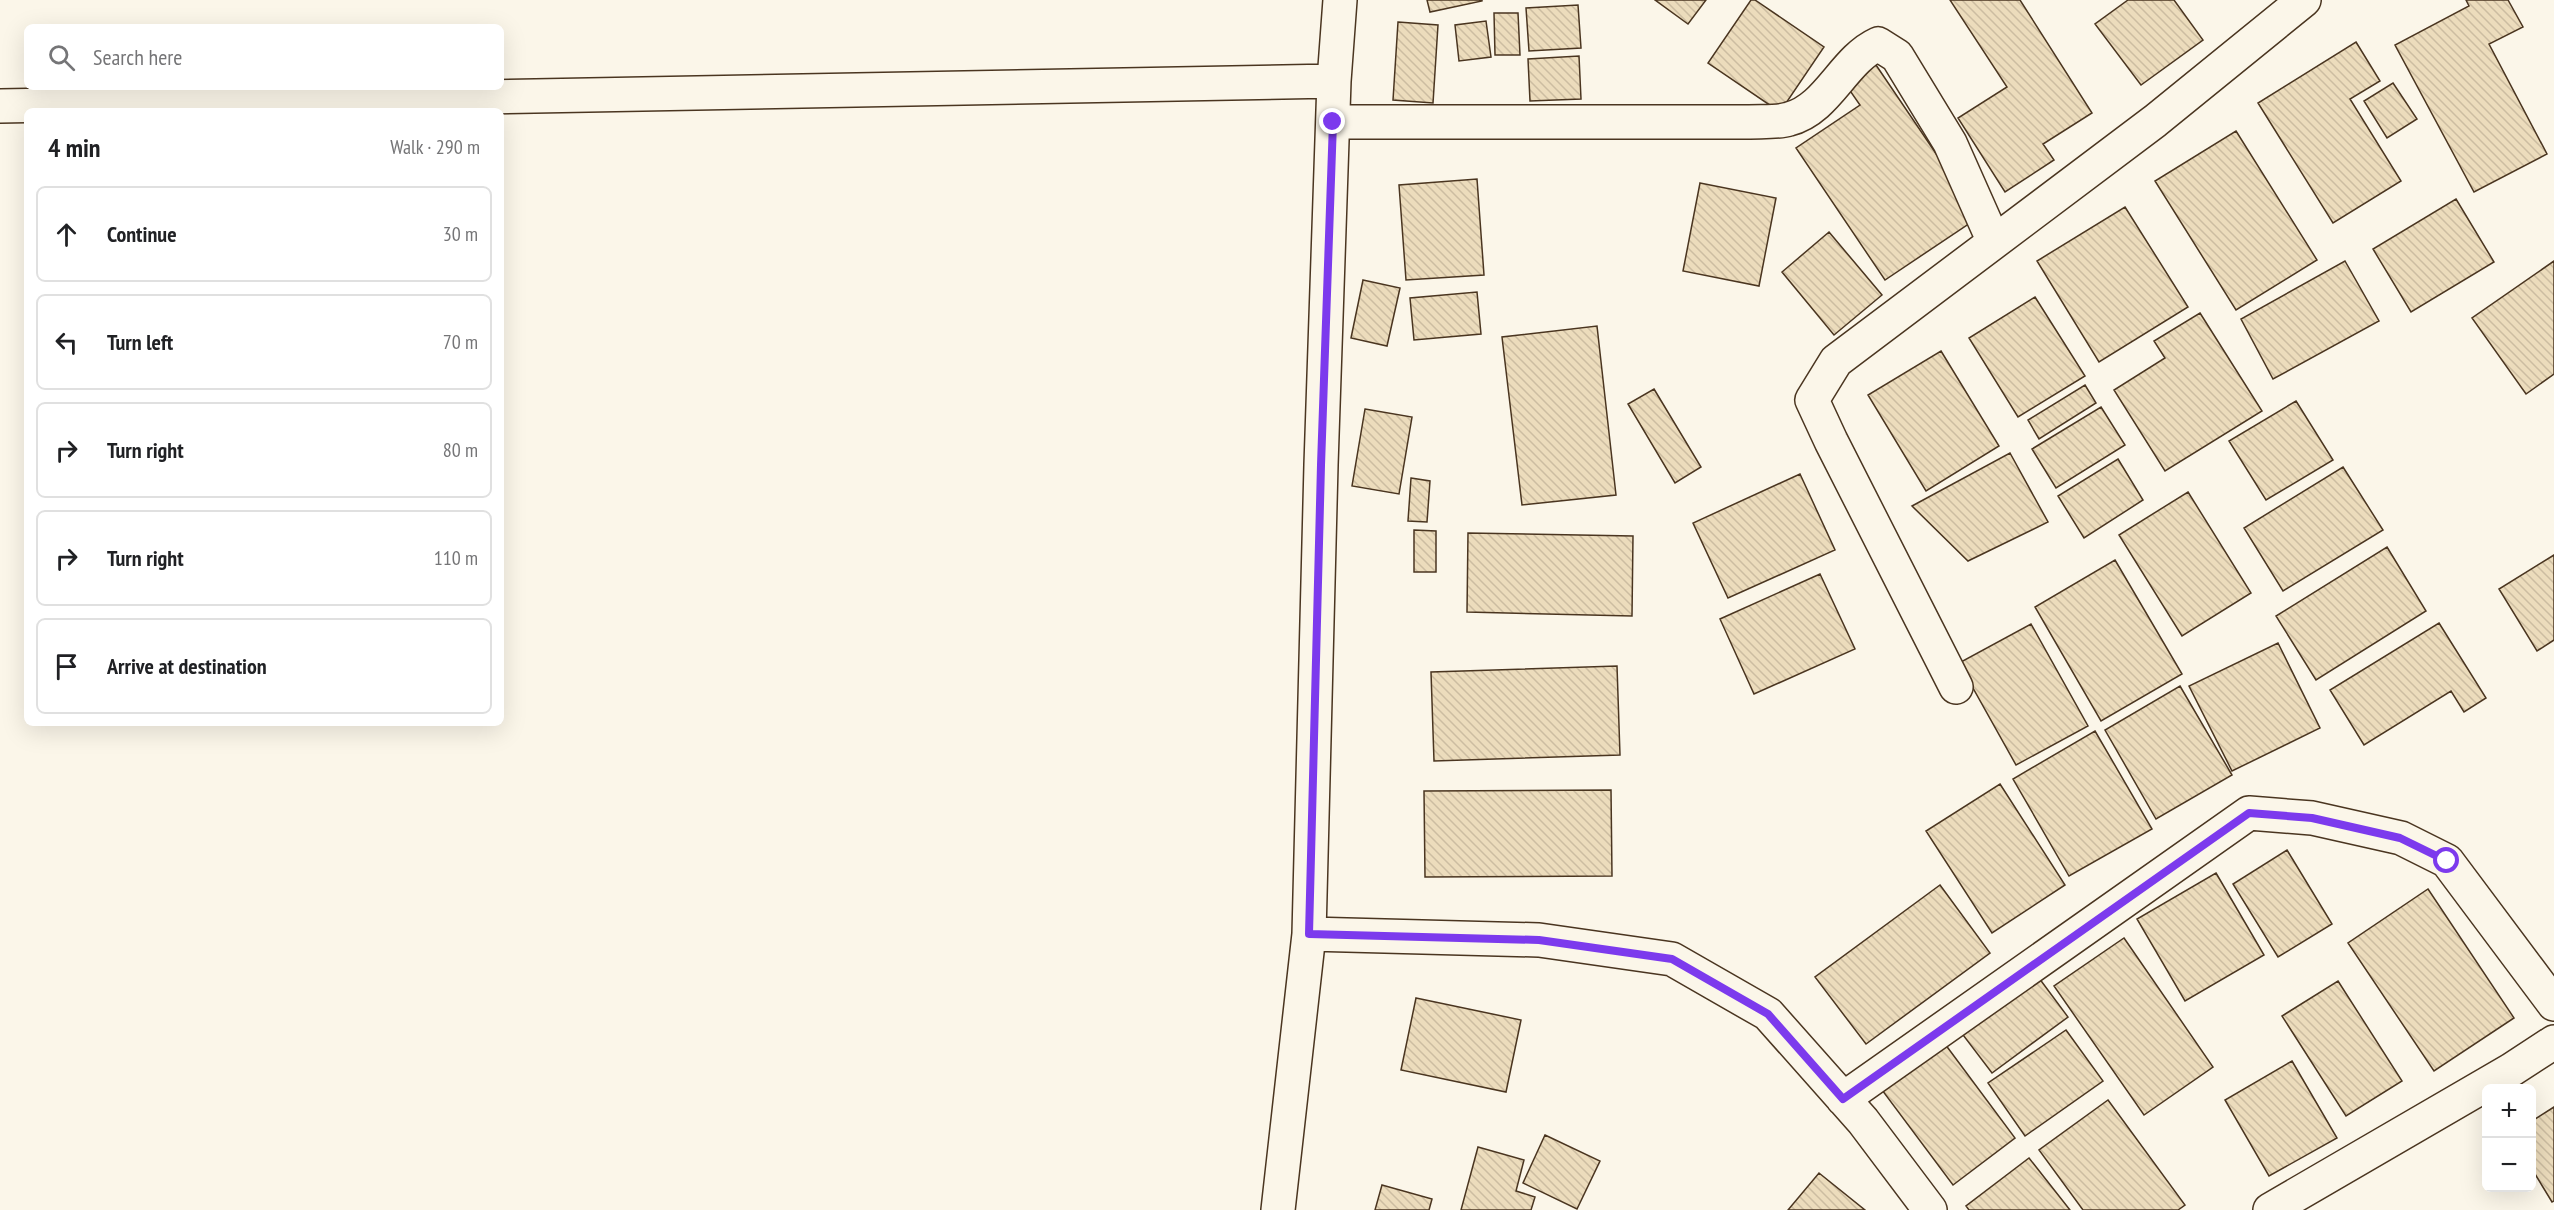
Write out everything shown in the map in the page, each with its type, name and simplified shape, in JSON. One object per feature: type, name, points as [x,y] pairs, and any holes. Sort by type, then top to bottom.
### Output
[{"type":"street","points":[[1278,1210],[1309,934],[1321,465],[1334,81],[1340,0]]},
{"type":"street","points":[[1956,687],[1830,441],[1812,400],[1836,361],[2155,121],[2304,0]]},
{"type":"street","points":[[1333,122],[1747,122],[1790,119],[1812,106],[1863,50],[1878,44],[1897,56],[1950,143],[1994,242]]},
{"type":"street","points":[[0,106],[1334,81]]},
{"type":"street","points":[[1843,1099],[2249,813],[2312,818],[2400,838],[2447,861],[2554,1004]]},
{"type":"street","points":[[1309,934],[1539,940],[1672,959],[1768,1014],[1863,1121],[1930,1210]]},
{"type":"street","points":[[2270,1210],[2511,1070],[2554,1042]]},
{"type":"building","points":[[1427,0],[1482,0],[1482,1],[1430,12]]},
{"type":"building","points":[[1655,0],[1706,0],[1688,24]]},
{"type":"building","points":[[1751,0],[1755,0],[1824,47],[1780,112],[1708,63]]},
{"type":"building","points":[[1950,0],[2020,0],[2092,113],[2043,144],[2054,160],[2005,192],[1958,118],[2007,87]]},
{"type":"building","points":[[2128,0],[2174,0],[2203,40],[2141,85],[2095,24]]},
{"type":"building","points":[[2466,0],[2508,0],[2523,27],[2489,44],[2547,154],[2474,192],[2395,45],[2469,6]]},
{"type":"building","points":[[1578,5],[1581,48],[1529,51],[1526,8]]},
{"type":"building","points":[[1494,13],[1518,13],[1520,55],[1495,55]]},
{"type":"building","points":[[1486,21],[1491,57],[1459,61],[1455,25]]},
{"type":"building","points":[[1398,22],[1438,25],[1433,103],[1393,100]]},
{"type":"building","points":[[2356,42],[2380,81],[2350,99],[2401,181],[2333,223],[2258,103]]},
{"type":"building","points":[[1579,56],[1581,99],[1530,101],[1528,59]]},
{"type":"building","points":[[1876,65],[1979,217],[1885,280],[1796,148],[1860,105],[1846,85]]},
{"type":"building","points":[[2393,83],[2417,119],[2387,138],[2364,101]]},
{"type":"building","points":[[2236,131],[2317,260],[2236,310],[2155,181]]},
{"type":"building","points":[[1477,179],[1484,275],[1406,280],[1399,185]]},
{"type":"building","points":[[1700,183],[1776,198],[1759,286],[1683,271]]},
{"type":"building","points":[[2456,199],[2494,262],[2411,312],[2373,249]]},
{"type":"building","points":[[2125,207],[2188,307],[2099,362],[2037,261]]},
{"type":"building","points":[[1829,232],[1882,295],[1834,335],[1782,272]]},
{"type":"building","points":[[2345,261],[2379,321],[2273,379],[2241,319]]},
{"type":"building","points":[[2554,261],[2554,374],[2526,394],[2472,318]]},
{"type":"building","points":[[1363,280],[1400,288],[1387,346],[1351,338]]},
{"type":"building","points":[[1477,292],[1481,334],[1414,340],[1410,298]]},
{"type":"building","points":[[2035,297],[2085,376],[2018,417],[1969,338]]},
{"type":"building","points":[[2200,313],[2262,411],[2165,471],[2114,390],[2165,358],[2154,341]]},
{"type":"building","points":[[1597,326],[1616,495],[1522,505],[1502,337]]},
{"type":"building","points":[[1941,351],[1999,446],[1926,491],[1868,395]]},
{"type":"building","points":[[2085,385],[2096,403],[2039,439],[2028,420]]},
{"type":"building","points":[[1654,389],[1701,467],[1675,483],[1628,404]]},
{"type":"building","points":[[2296,401],[2333,460],[2266,500],[2229,441]]},
{"type":"building","points":[[2101,407],[2125,445],[2056,488],[2032,449]]},
{"type":"building","points":[[1365,409],[1412,417],[1399,494],[1352,486]]},
{"type":"building","points":[[2010,453],[2048,522],[1968,561],[1912,506]]},
{"type":"building","points":[[2118,459],[2143,500],[2084,538],[2058,496]]},
{"type":"building","points":[[2343,467],[2383,530],[2283,591],[2244,528]]},
{"type":"building","points":[[1800,474],[1835,550],[1728,598],[1693,523]]},
{"type":"building","points":[[1411,478],[1430,481],[1427,522],[1408,521]]},
{"type":"building","points":[[2188,492],[2251,593],[2182,636],[2119,535]]},
{"type":"building","points":[[1414,530],[1436,531],[1436,572],[1414,572]]},
{"type":"building","points":[[1468,533],[1633,536],[1632,616],[1467,612]]},
{"type":"building","points":[[2387,547],[2426,611],[2316,680],[2276,616]]},
{"type":"building","points":[[2554,555],[2554,640],[2537,651],[2499,589]]},
{"type":"building","points":[[2115,560],[2182,674],[2101,721],[2035,607]]},
{"type":"building","points":[[1820,574],[1855,649],[1754,694],[1720,619]]},
{"type":"building","points":[[2439,623],[2486,698],[2464,712],[2451,691],[2364,745],[2330,690]]},
{"type":"building","points":[[2031,624],[2088,726],[2016,765],[1959,663]]},
{"type":"building","points":[[2278,643],[2320,728],[2232,771],[2189,686]]},
{"type":"building","points":[[1617,666],[1620,755],[1434,761],[1431,672]]},
{"type":"building","points":[[2180,686],[2232,775],[2156,819],[2105,730]]},
{"type":"building","points":[[2095,731],[2152,829],[2069,876],[2013,779]]},
{"type":"building","points":[[2000,784],[2065,885],[1992,933],[1926,831]]},
{"type":"building","points":[[1611,790],[1612,876],[1425,877],[1424,791]]},
{"type":"building","points":[[2287,850],[2332,924],[2278,957],[2233,884]]},
{"type":"building","points":[[2216,873],[2264,955],[2185,1001],[2137,919]]},
{"type":"building","points":[[1940,885],[1990,953],[1866,1044],[1815,977]]},
{"type":"building","points":[[2428,889],[2514,1018],[2434,1071],[2348,943]]},
{"type":"building","points":[[2124,938],[2213,1067],[2144,1115],[2054,986]]},
{"type":"building","points":[[2036,974],[2068,1017],[1992,1073],[1960,1031]]},
{"type":"building","points":[[2338,981],[2402,1081],[2346,1116],[2282,1016]]},
{"type":"building","points":[[1416,998],[1521,1020],[1506,1092],[1401,1070]]},
{"type":"building","points":[[2066,1030],[2103,1081],[2025,1136],[1988,1083]]},
{"type":"building","points":[[1945,1044],[2015,1138],[1953,1185],[1882,1090]]},
{"type":"building","points":[[2292,1061],[2337,1138],[2269,1176],[2225,1100]]},
{"type":"building","points":[[2108,1100],[2185,1205],[2178,1210],[2083,1210],[2039,1150]]},
{"type":"building","points":[[2554,1107],[2554,1201],[2552,1202],[2536,1176],[2536,1118]]},
{"type":"building","points":[[1545,1135],[1600,1161],[1577,1209],[1523,1183]]},
{"type":"building","points":[[1478,1147],[1524,1160],[1516,1191],[1535,1197],[1531,1210],[1461,1210]]},
{"type":"building","points":[[2029,1158],[2070,1210],[1969,1210],[1966,1206]]},
{"type":"building","points":[[1819,1173],[1865,1210],[1788,1210]]},
{"type":"building","points":[[1382,1185],[1432,1199],[1429,1210],[1375,1210]]},
{"type":"route","points":[[1333,122],[1321,465],[1309,934],[1539,940],[1672,959],[1768,1014],[1843,1099],[2249,813],[2312,818],[2400,838],[2447,861]]}]
